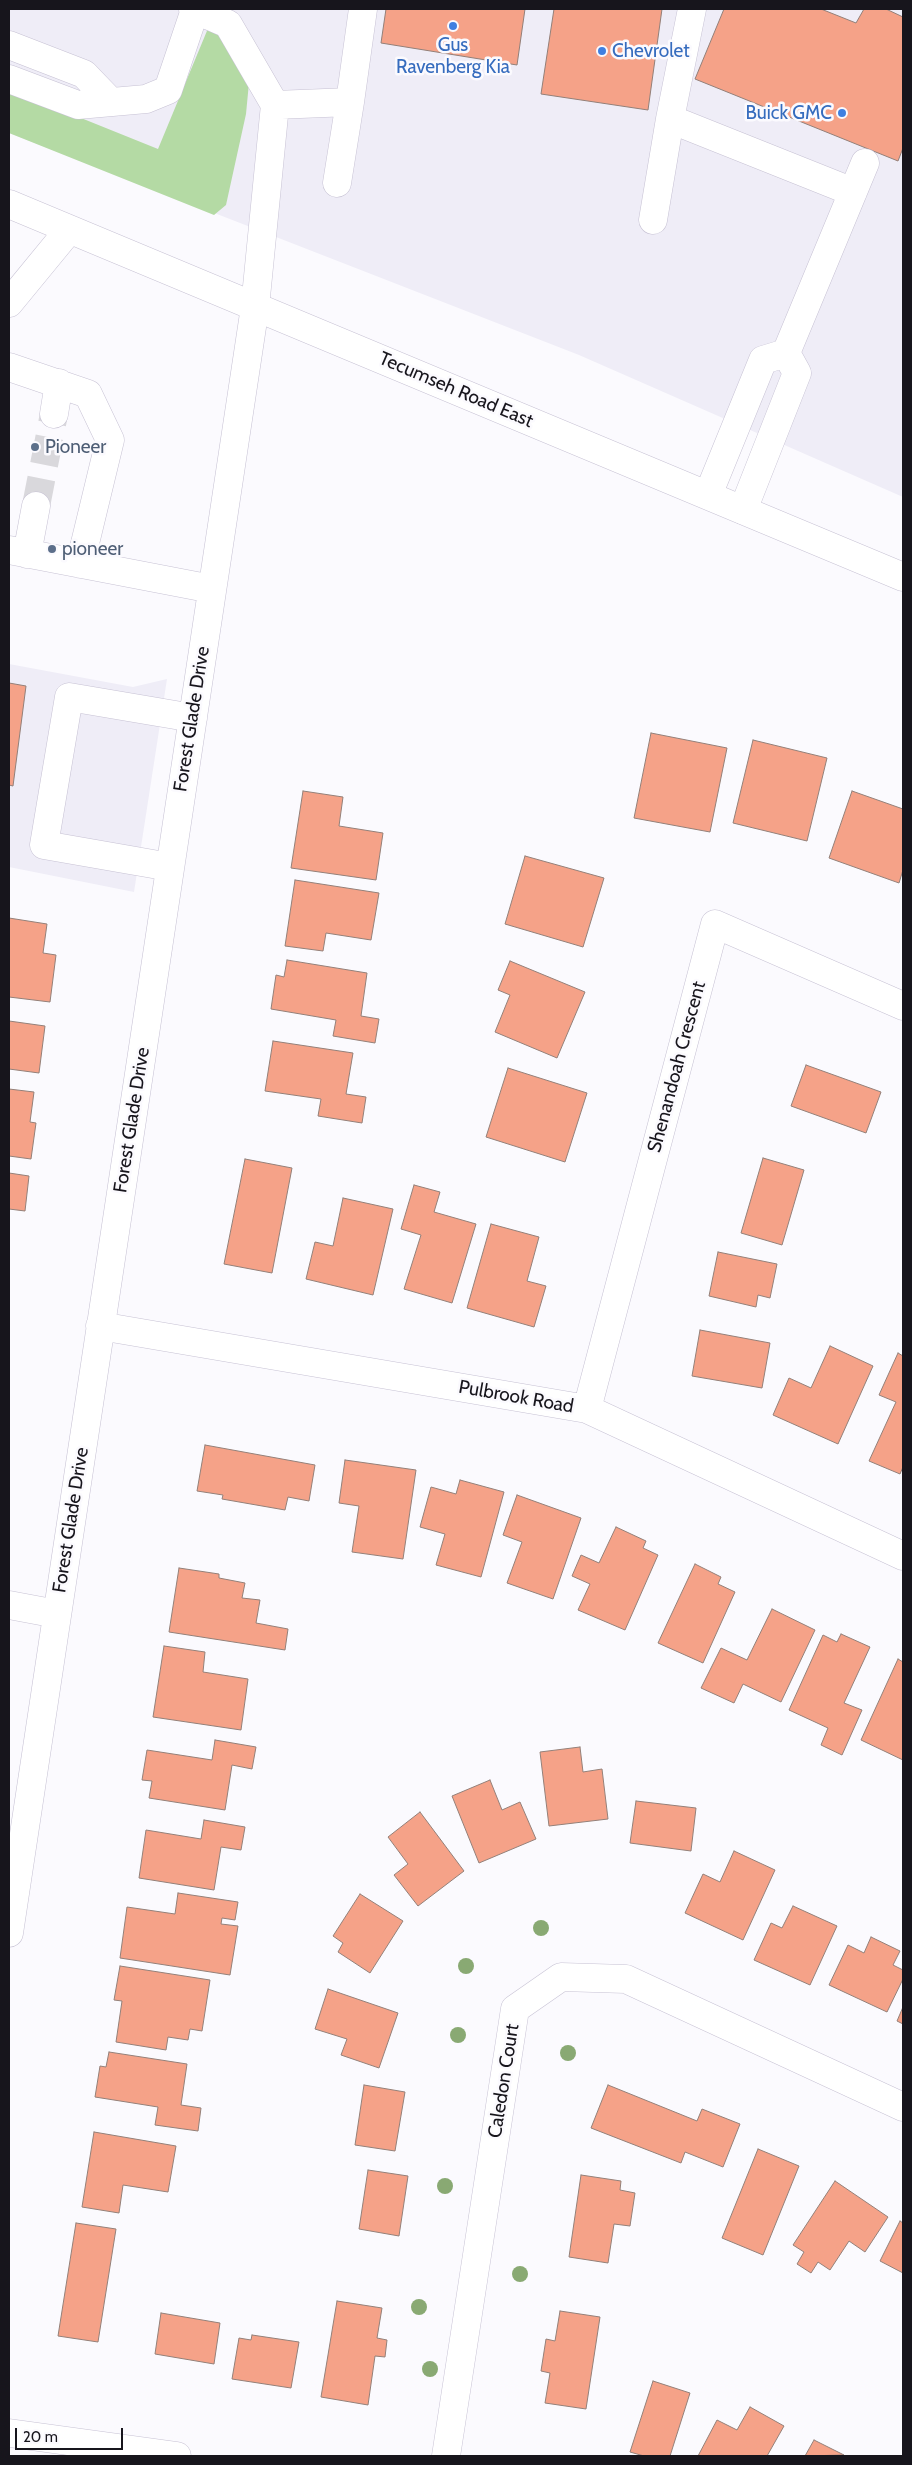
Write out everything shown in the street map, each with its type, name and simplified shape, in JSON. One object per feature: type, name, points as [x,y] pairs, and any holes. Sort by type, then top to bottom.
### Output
[{"type":"street","points":[[9,79],[78,106],[110,101],[146,100],[168,90],[194,9],[228,24],[276,105],[350,102]]},
{"type":"street","points":[[337,183],[363,9]]},
{"type":"street","points":[[653,220],[670,119],[692,9]]},
{"type":"street","points":[[9,45],[84,74],[110,101]]},
{"type":"street","name":"Forest Glade Drive","points":[[9,1932],[255,307],[276,105]]},
{"type":"street","points":[[670,119],[853,192]]},
{"type":"street","points":[[786,353],[865,163]]},
{"type":"street","name":"Tecumseh Road East","points":[[9,204],[903,577]]},
{"type":"street","points":[[9,303],[69,230]]},
{"type":"street","points":[[708,495],[763,360],[786,353]]},
{"type":"street","points":[[743,510],[797,373],[786,353]]},
{"type":"street","points":[[9,367],[88,394],[110,440],[80,564]]},
{"type":"street","points":[[54,414],[59,383]]},
{"type":"street","points":[[36,506],[18,552],[212,589]]},
{"type":"street","points":[[170,867],[44,845],[69,697],[193,718]]},
{"type":"street","name":"Shenandoah Crescent","points":[[587,1409],[715,924],[903,1006]]},
{"type":"street","name":"Pulbrook Road","points":[[100,1326],[587,1409],[903,1556]]},
{"type":"street","points":[[9,1605],[57,1614]]},
{"type":"street","name":"Caledon Court","points":[[446,2456],[515,2009],[561,1977],[626,1979],[903,2107]]},
{"type":"street","points":[[9,2434],[177,2456]]},
{"type":"shaded area","points":[[9,9],[903,9],[903,497],[579,355],[9,133]]},
{"type":"shaded area","points":[[9,664],[133,687],[167,679],[134,892],[9,867]]},
{"type":"green space","points":[[209,26],[234,37],[250,72],[246,114],[226,205],[214,215],[9,133],[9,89],[158,149]]},
{"type":"building","name":"Gus Ravenberg Kia","points":[[386,9],[525,9],[517,65],[381,43]]},
{"type":"building","name":"Chevrolet","points":[[554,9],[662,9],[648,110],[541,94]]},
{"type":"building","name":"Buick GMC","points":[[724,9],[821,9],[856,23],[864,9],[886,9],[903,17],[903,148],[898,161],[695,79]]},
{"type":"building","points":[[9,683],[26,686],[13,786],[9,785]]},
{"type":"building","points":[[651,733],[727,748],[710,832],[634,818]]},
{"type":"building","points":[[753,740],[827,758],[807,841],[733,823]]},
{"type":"building","points":[[303,791],[343,797],[339,826],[383,833],[376,880],[291,868]]},
{"type":"building","points":[[852,791],[903,809],[903,870],[899,883],[829,858]]},
{"type":"building","points":[[525,856],[604,878],[583,947],[505,924]]},
{"type":"building","points":[[295,880],[379,893],[371,940],[326,933],[323,951],[285,946]]},
{"type":"building","points":[[9,918],[47,924],[43,953],[56,955],[50,1002],[9,997]]},
{"type":"building","points":[[287,960],[367,973],[361,1016],[379,1019],[375,1043],[333,1036],[336,1020],[271,1009],[276,975],[284,977]]},
{"type":"building","points":[[510,961],[585,992],[557,1058],[495,1032],[510,995],[498,990]]},
{"type":"building","points":[[9,1021],[45,1026],[39,1073],[9,1069]]},
{"type":"building","points":[[273,1041],[353,1053],[346,1094],[366,1097],[362,1123],[318,1116],[321,1099],[265,1091]]},
{"type":"building","points":[[806,1065],[881,1092],[866,1133],[791,1106]]},
{"type":"building","points":[[508,1068],[587,1093],[565,1162],[486,1137]]},
{"type":"building","points":[[9,1089],[34,1092],[30,1122],[36,1123],[31,1159],[9,1156]]},
{"type":"building","points":[[763,1158],[804,1170],[782,1245],[741,1233]]},
{"type":"building","points":[[245,1159],[292,1168],[272,1273],[224,1264]]},
{"type":"building","points":[[9,1173],[29,1176],[25,1211],[9,1209]]},
{"type":"building","points":[[414,1185],[440,1192],[434,1212],[476,1224],[452,1303],[404,1289],[421,1235],[401,1229]]},
{"type":"building","points":[[343,1198],[393,1209],[373,1295],[306,1279],[315,1242],[333,1246]]},
{"type":"building","points":[[491,1224],[539,1237],[527,1281],[546,1286],[534,1327],[467,1308]]},
{"type":"building","points":[[718,1252],[777,1264],[770,1298],[758,1295],[756,1307],[709,1296]]},
{"type":"building","points":[[700,1330],[770,1343],[762,1388],[692,1376]]},
{"type":"building","points":[[830,1346],[873,1366],[838,1444],[773,1415],[789,1378],[811,1388]]},
{"type":"building","points":[[898,1353],[903,1356],[903,1467],[900,1474],[869,1461],[896,1402],[879,1395]]},
{"type":"building","points":[[205,1445],[315,1465],[309,1501],[288,1497],[285,1510],[222,1499],[223,1495],[197,1491]]},
{"type":"building","points":[[345,1460],[416,1470],[403,1559],[352,1552],[359,1506],[339,1503]]},
{"type":"building","points":[[460,1480],[504,1492],[481,1577],[436,1565],[445,1534],[420,1527],[431,1487],[456,1494]]},
{"type":"building","points":[[517,1495],[581,1518],[553,1599],[507,1583],[522,1542],[503,1535]]},
{"type":"building","points":[[616,1527],[646,1541],[643,1548],[658,1555],[625,1630],[578,1610],[590,1584],[572,1576],[581,1555],[599,1563]]},
{"type":"building","points":[[695,1564],[721,1577],[718,1584],[735,1592],[703,1663],[658,1643]]},
{"type":"building","points":[[179,1568],[219,1574],[219,1578],[245,1583],[242,1598],[260,1600],[256,1623],[288,1629],[285,1650],[169,1632]]},
{"type":"building","points":[[772,1609],[815,1630],[781,1702],[743,1684],[734,1703],[701,1688],[721,1648],[747,1660]]},
{"type":"building","points":[[841,1634],[870,1647],[844,1703],[862,1710],[842,1755],[821,1745],[828,1728],[789,1710],[823,1635],[837,1642]]},
{"type":"building","points":[[164,1646],[205,1652],[203,1672],[248,1679],[241,1730],[153,1717]]},
{"type":"building","points":[[898,1659],[903,1662],[903,1760],[861,1740]]},
{"type":"building","points":[[215,1740],[256,1747],[252,1769],[232,1765],[225,1810],[149,1798],[152,1781],[142,1780],[147,1750],[212,1760]]},
{"type":"building","points":[[580,1747],[583,1772],[602,1769],[608,1819],[549,1826],[540,1752]]},
{"type":"building","points":[[490,1780],[502,1810],[520,1802],[536,1839],[479,1863],[452,1796]]},
{"type":"building","points":[[636,1801],[696,1808],[691,1851],[630,1843]]},
{"type":"building","points":[[420,1812],[464,1871],[418,1906],[394,1875],[408,1864],[388,1837]]},
{"type":"building","points":[[204,1820],[245,1827],[241,1850],[221,1847],[214,1890],[139,1878],[146,1830],[201,1839]]},
{"type":"building","points":[[734,1851],[775,1870],[743,1940],[685,1913],[703,1874],[720,1882]]},
{"type":"building","points":[[178,1893],[238,1902],[235,1920],[222,1918],[221,1924],[238,1926],[230,1975],[120,1958],[127,1907],[175,1914]]},
{"type":"building","points":[[360,1894],[403,1921],[370,1973],[338,1952],[343,1943],[333,1936]]},
{"type":"building","points":[[793,1906],[837,1926],[810,1985],[754,1960],[771,1923],[782,1928]]},
{"type":"building","points":[[871,1937],[900,1951],[893,1965],[903,1970],[903,1979],[887,2012],[829,1985],[848,1945],[864,1953]]},
{"type":"building","points":[[120,1966],[210,1980],[202,2031],[190,2029],[188,2040],[168,2037],[166,2050],[116,2042],[122,2001],[114,2000]]},
{"type":"building","points":[[328,1989],[398,2013],[379,2068],[341,2055],[347,2039],[315,2029]]},
{"type":"building","points":[[903,2007],[903,2024],[897,2021]]},
{"type":"building","points":[[109,2052],[187,2064],[181,2105],[201,2108],[198,2131],[155,2125],[158,2107],[95,2097],[100,2066],[106,2067]]},
{"type":"building","points":[[364,2085],[405,2092],[395,2151],[355,2145]]},
{"type":"building","points":[[608,2085],[697,2121],[702,2109],[740,2124],[723,2167],[685,2152],[681,2163],[591,2128]]},
{"type":"building","points":[[94,2132],[176,2146],[168,2192],[123,2185],[119,2213],[82,2207]]},
{"type":"building","points":[[758,2149],[799,2166],[763,2255],[722,2238]]},
{"type":"building","points":[[368,2170],[408,2176],[399,2236],[359,2229]]},
{"type":"building","points":[[581,2175],[621,2181],[620,2190],[635,2193],[630,2226],[614,2224],[608,2263],[569,2257]]},
{"type":"building","points":[[835,2181],[888,2217],[865,2252],[849,2241],[830,2270],[818,2262],[811,2273],[797,2264],[804,2252],[793,2245]]},
{"type":"building","points":[[900,2221],[903,2223],[903,2273],[880,2261]]},
{"type":"building","points":[[76,2223],[116,2229],[98,2342],[58,2336]]},
{"type":"building","points":[[337,2301],[382,2308],[377,2338],[387,2340],[385,2357],[375,2356],[368,2405],[321,2397]]},
{"type":"building","points":[[560,2311],[600,2317],[586,2409],[545,2403],[550,2373],[541,2371],[546,2339],[555,2341]]},
{"type":"building","points":[[161,2313],[220,2323],[214,2364],[155,2354]]},
{"type":"building","points":[[252,2335],[299,2342],[291,2388],[232,2379],[239,2338],[251,2340]]},
{"type":"building","points":[[653,2381],[690,2393],[670,2456],[644,2456],[630,2452]]},
{"type":"building","points":[[750,2407],[784,2426],[767,2456],[698,2456],[717,2420],[737,2430]]},
{"type":"building","points":[[814,2440],[844,2455],[805,2456]]},
{"type":"tunnel","points":[[36,506],[54,414]]},
{"type":"place","name":"Gus Ravenberg Kia","points":[[453,26]]},
{"type":"place","name":"Chevrolet","points":[[602,51]]},
{"type":"place","name":"Buick GMC","points":[[842,113]]},
{"type":"place","name":"Pioneer","points":[[35,447]]},
{"type":"place","name":"pioneer","points":[[52,549]]}]
